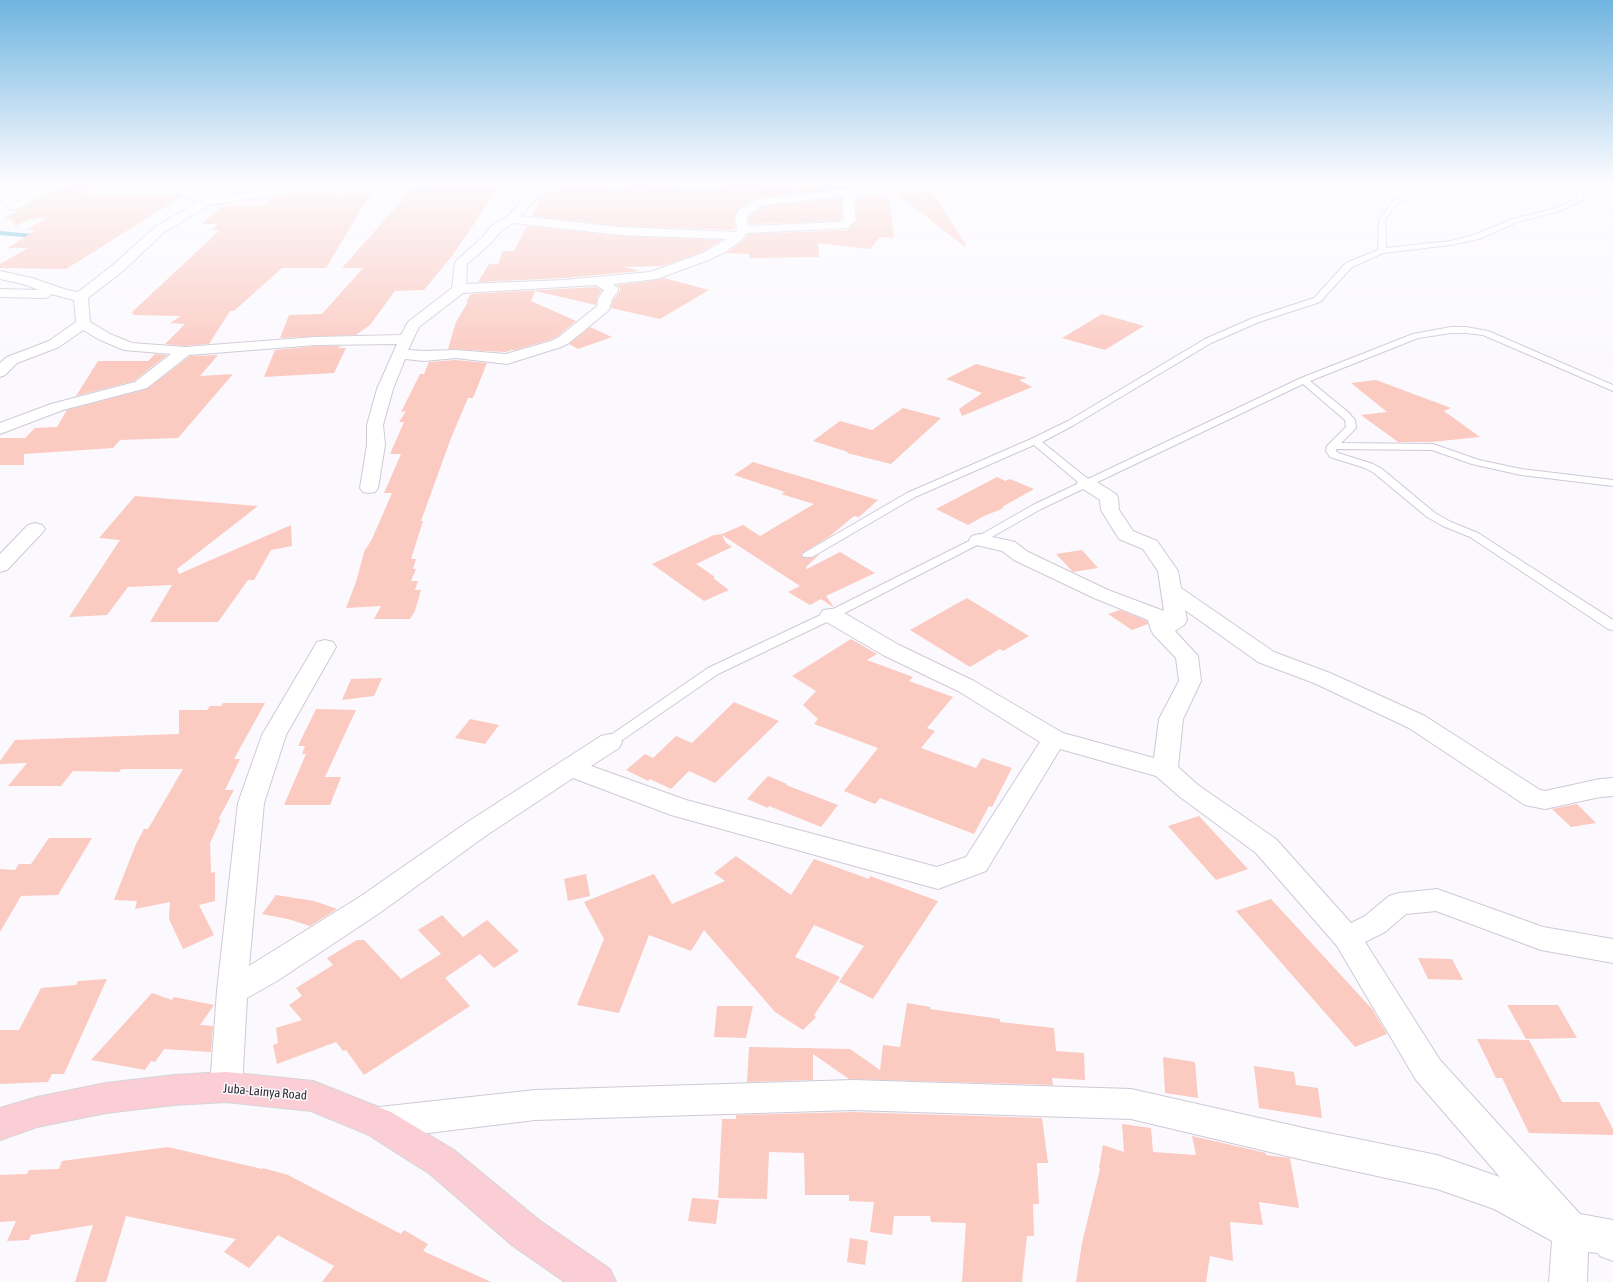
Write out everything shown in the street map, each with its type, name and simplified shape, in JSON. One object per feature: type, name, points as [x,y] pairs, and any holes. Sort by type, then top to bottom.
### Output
[{"type":"main road","name":"Juba-Lainya Road","points":[[0,1124],[37,1112],[106,1098],[174,1090],[226,1087],[313,1096],[379,1122],[442,1162],[526,1233],[597,1282]]},
{"type":"street","points":[[0,293],[64,294],[81,297],[118,268],[145,243]]},
{"type":"street","points":[[459,289],[461,262],[483,243]]},
{"type":"street","points":[[369,488],[376,445],[375,425],[385,389],[399,354],[413,325],[459,289],[493,286],[565,284],[652,276],[707,256],[721,249],[729,243]]},
{"type":"street","points":[[0,275],[27,281],[64,294]]},
{"type":"street","points":[[399,354],[424,356],[456,354],[507,359],[556,344],[564,340],[604,307],[605,299],[611,291],[611,288],[598,281]]},
{"type":"street","points":[[81,297],[83,324]]},
{"type":"street","points":[[83,324],[105,337],[129,347],[185,351],[315,341],[406,339]]},
{"type":"street","points":[[0,372],[12,360],[54,344],[83,324]]},
{"type":"street","points":[[0,430],[57,407],[141,385],[185,351]]},
{"type":"street","points":[[1086,483],[1109,498],[1110,510],[1126,535],[1150,545],[1168,571],[1176,620],[1162,630]]},
{"type":"street","points":[[0,566],[35,529]]},
{"type":"street","points":[[979,540],[1008,546],[1021,556],[1101,594],[1158,616],[1162,630],[1187,656],[1190,682],[1171,719],[1165,770]]},
{"type":"street","points":[[1172,591],[1266,657],[1322,678],[1417,722],[1534,798],[1545,800],[1600,788],[1613,787]]},
{"type":"street","points":[[830,615],[891,650],[966,686],[1054,739],[1165,770],[1189,791],[1266,846],[1347,938],[1428,1070],[1571,1231],[1568,1282]]},
{"type":"street","points":[[226,1087],[232,991],[251,803],[274,734],[324,646]]},
{"type":"street","points":[[571,768],[680,808],[938,878],[976,864],[1054,739]]},
{"type":"street","points":[[232,991],[266,972],[371,904],[475,830],[610,742]]},
{"type":"street","points":[[1347,938],[1375,924],[1399,904],[1437,900],[1541,938],[1613,951]]},
{"type":"street","points":[[379,1122],[535,1105],[853,1095],[1131,1104],[1308,1145],[1437,1172],[1503,1195],[1571,1231],[1611,1239]]},
{"type":"lane","points":[[1382,243],[1382,251]]},
{"type":"lane","points":[[808,555],[911,496],[1035,441],[1117,396],[1208,341],[1256,320],[1317,300],[1349,265],[1382,251],[1442,243]]},
{"type":"lane","points":[[610,742],[713,671],[830,615],[979,540],[1037,507],[1304,380],[1416,336],[1451,330],[1466,330],[1495,337],[1613,388]]},
{"type":"lane","points":[[1304,380],[1350,420],[1351,428],[1332,446],[1331,451],[1334,455],[1369,466],[1378,471],[1431,515],[1447,524],[1474,535],[1613,626]]},
{"type":"lane","points":[[1035,441],[1086,483]]},
{"type":"lane","points":[[1332,446],[1433,447],[1476,462],[1521,472],[1613,483]]},
{"type":"building","points":[[16,243],[108,243],[66,269],[0,268],[0,264],[28,248],[8,248]]},
{"type":"building","points":[[206,243],[341,243],[326,268],[282,268],[234,311],[230,311],[209,344],[185,346],[165,344],[185,324],[170,323],[181,316],[132,315],[134,313],[131,313]]},
{"type":"building","points":[[364,243],[461,243],[424,290],[395,291],[370,325],[356,335],[280,338],[289,315],[322,314],[363,268],[342,268]]},
{"type":"building","points":[[518,243],[717,243],[702,252],[662,266],[624,267],[640,271],[565,278],[478,282],[489,264],[498,264],[503,251],[514,251]]},
{"type":"building","points":[[740,243],[875,243],[870,249],[818,243],[819,257],[749,258],[749,254],[726,253]]},
{"type":"building","points":[[960,243],[965,243],[966,245],[964,246]]},
{"type":"building","points":[[664,278],[709,290],[660,319],[611,308],[613,300],[620,291],[620,288],[617,285]]},
{"type":"building","points":[[596,287],[602,290],[597,298],[596,305],[535,291],[531,301],[576,321],[558,336],[550,340],[506,352],[448,349],[456,322],[471,294]]},
{"type":"building","points":[[1102,314],[1144,326],[1105,350],[1062,338]]},
{"type":"building","points":[[590,327],[612,337],[578,349],[569,344]]},
{"type":"building","points":[[315,346],[341,346],[338,348],[346,348],[334,373],[264,377],[275,350]]},
{"type":"building","points":[[155,354],[167,355],[134,381],[76,396],[98,361],[148,361]]},
{"type":"building","points":[[218,355],[200,376],[233,374],[178,438],[120,440],[113,448],[24,454],[24,465],[0,465],[0,438],[24,439],[35,428],[57,427],[67,410],[147,389],[190,356]]},
{"type":"building","points":[[456,360],[487,363],[473,398],[468,398],[451,438],[421,521],[423,521],[411,559],[416,559],[413,569],[416,569],[411,581],[418,581],[415,590],[421,590],[415,611],[410,619],[374,619],[381,606],[346,608],[356,582],[365,549],[372,539],[392,493],[384,493],[401,454],[390,454],[404,422],[399,422],[406,411],[401,412],[420,374],[424,374],[429,362]]},
{"type":"building","points":[[976,364],[1027,378],[1019,380],[1032,387],[962,416],[959,409],[982,393],[946,379]]},
{"type":"building","points":[[1376,380],[1451,408],[1444,411],[1480,437],[1431,442],[1398,442],[1361,415],[1387,412],[1351,383]]},
{"type":"building","points":[[903,408],[941,418],[891,464],[847,453],[848,452],[813,441],[840,421],[872,430]]},
{"type":"building","points":[[753,462],[878,500],[859,517],[854,516],[830,536],[801,554],[804,558],[812,558],[820,554],[806,567],[807,569],[840,552],[875,573],[826,596],[833,607],[821,599],[810,605],[788,592],[800,586],[722,535],[726,543],[732,547],[696,564],[715,577],[713,578],[729,590],[704,601],[652,564],[714,535],[722,534],[743,525],[760,536],[814,504],[781,494],[785,492],[734,475]]},
{"type":"building","points":[[997,477],[1005,481],[1010,479],[1034,489],[1002,507],[1004,508],[984,516],[968,525],[936,509]]},
{"type":"building","points":[[135,496],[258,506],[177,569],[179,574],[291,525],[292,546],[271,550],[254,580],[248,580],[218,622],[150,622],[172,585],[128,587],[107,615],[69,617],[120,540],[99,538]]},
{"type":"building","points":[[1082,550],[1098,568],[1073,572],[1056,554]]},
{"type":"building","points":[[967,598],[1029,636],[1003,651],[1000,649],[970,667],[910,630]]},
{"type":"building","points":[[1120,610],[1147,621],[1148,624],[1132,630],[1108,614]]},
{"type":"building","points":[[851,639],[877,654],[867,660],[913,677],[909,681],[953,697],[927,728],[935,731],[921,748],[976,768],[982,758],[1012,768],[992,807],[989,806],[974,834],[880,798],[875,804],[844,791],[878,748],[814,724],[818,719],[803,705],[816,691],[792,676]]},
{"type":"building","points":[[382,678],[374,696],[342,700],[351,679]]},
{"type":"building","points":[[734,702],[779,721],[715,783],[689,771],[671,789],[650,779],[648,781],[626,770],[645,754],[653,758],[676,736],[692,743]]},
{"type":"building","points":[[223,703],[265,703],[234,759],[240,759],[225,790],[234,790],[218,820],[221,819],[210,843],[211,873],[215,872],[215,901],[199,905],[214,935],[183,949],[169,919],[170,902],[135,909],[137,901],[114,900],[136,844],[144,829],[148,829],[183,769],[121,769],[119,772],[73,771],[61,786],[8,786],[27,763],[0,764],[0,761],[15,740],[179,734],[179,710],[207,710],[210,706],[221,706]]},
{"type":"building","points":[[316,709],[356,710],[325,777],[341,777],[330,805],[284,805],[306,754],[302,754],[305,746],[298,746]]},
{"type":"building","points":[[470,719],[499,725],[485,744],[455,738]]},
{"type":"building","points":[[768,776],[787,784],[786,785],[838,805],[821,827],[769,806],[768,808],[747,799]]},
{"type":"building","points":[[1577,804],[1596,823],[1571,827],[1552,809]]},
{"type":"building","points":[[1199,816],[1248,869],[1216,880],[1168,826]]},
{"type":"building","points":[[49,838],[92,838],[58,895],[21,896],[0,932],[0,869],[15,870],[19,864],[31,864]]},
{"type":"building","points":[[736,856],[791,895],[814,859],[869,879],[870,876],[938,901],[873,999],[839,982],[864,946],[814,925],[795,957],[840,977],[814,1015],[816,1017],[803,1030],[775,1012],[704,930],[691,951],[649,935],[619,1013],[577,1005],[604,939],[584,902],[654,874],[672,904],[725,881],[714,873]]},
{"type":"building","points":[[586,874],[590,896],[568,901],[564,879]]},
{"type":"building","points":[[276,895],[314,901],[337,909],[310,926],[288,919],[262,914]]},
{"type":"building","points":[[1271,899],[1372,1009],[1387,1034],[1355,1047],[1236,911]]},
{"type":"building","points":[[442,915],[463,937],[487,920],[519,951],[494,968],[480,954],[445,978],[470,1006],[364,1075],[346,1050],[343,1051],[336,1042],[277,1064],[273,1045],[278,1043],[276,1028],[302,1020],[289,1005],[302,996],[296,988],[333,965],[327,958],[357,940],[364,940],[401,979],[441,954],[418,930]]},
{"type":"building","points":[[1418,958],[1452,959],[1463,980],[1428,979]]},
{"type":"building","points":[[107,979],[64,1074],[52,1074],[48,1082],[0,1084],[0,1030],[19,1030],[41,988],[76,985],[78,981]]},
{"type":"building","points":[[152,993],[172,1000],[174,997],[214,1005],[200,1025],[213,1026],[211,1052],[164,1049],[155,1062],[151,1061],[145,1070],[91,1060]]},
{"type":"building","points":[[907,1003],[930,1007],[930,1009],[1000,1019],[1000,1022],[1054,1028],[1056,1051],[1084,1053],[1085,1080],[1052,1078],[1053,1085],[849,1079],[813,1054],[813,1080],[747,1082],[749,1047],[850,1049],[880,1070],[883,1045],[900,1047]]},
{"type":"building","points":[[1507,1005],[1558,1005],[1577,1038],[1526,1039]]},
{"type":"building","points":[[717,1006],[753,1006],[746,1038],[714,1037]]},
{"type":"building","points":[[1477,1039],[1529,1040],[1562,1102],[1599,1102],[1613,1129],[1613,1135],[1529,1133],[1502,1078],[1496,1078]]},
{"type":"building","points":[[1163,1057],[1195,1062],[1198,1098],[1165,1093]]},
{"type":"building","points":[[1254,1066],[1294,1072],[1296,1085],[1318,1088],[1322,1118],[1259,1108]]},
{"type":"building","points":[[853,1112],[1042,1118],[1048,1163],[1037,1163],[1039,1204],[1033,1204],[1034,1236],[1027,1236],[1022,1282],[962,1282],[966,1223],[931,1222],[930,1216],[894,1216],[892,1235],[870,1232],[874,1202],[849,1201],[849,1195],[805,1195],[804,1153],[769,1152],[767,1199],[718,1198],[722,1119],[736,1119],[736,1115]]},
{"type":"building","points":[[1122,1124],[1151,1128],[1153,1152],[1196,1155],[1192,1136],[1266,1153],[1266,1155],[1290,1158],[1299,1208],[1259,1202],[1263,1225],[1230,1222],[1233,1261],[1210,1256],[1206,1282],[1076,1282],[1082,1243],[1100,1169],[1103,1145],[1124,1152]]},
{"type":"building","points":[[168,1147],[288,1175],[401,1234],[404,1230],[428,1244],[423,1251],[491,1282],[322,1282],[334,1266],[278,1235],[249,1268],[224,1252],[236,1239],[126,1216],[106,1282],[75,1282],[93,1225],[31,1235],[29,1240],[7,1241],[16,1221],[0,1222],[0,1175],[27,1174],[29,1170],[59,1169],[62,1161]]},
{"type":"building","points":[[692,1198],[719,1200],[716,1224],[688,1221]]},
{"type":"building","points":[[850,1238],[868,1241],[865,1265],[847,1262]]}]
